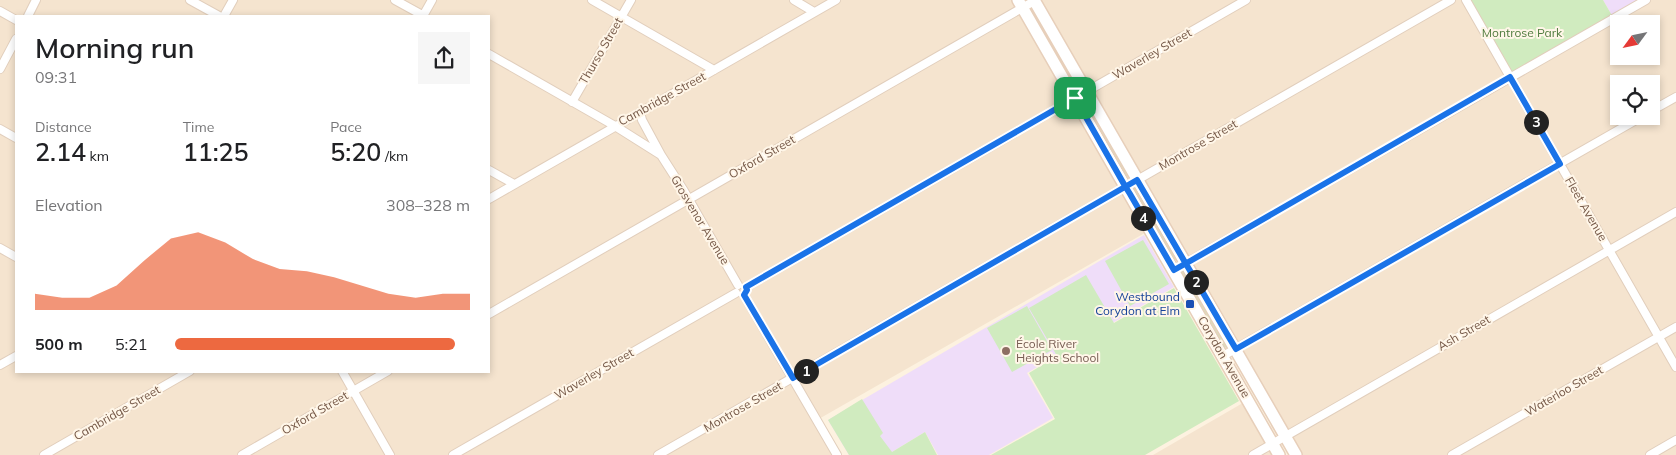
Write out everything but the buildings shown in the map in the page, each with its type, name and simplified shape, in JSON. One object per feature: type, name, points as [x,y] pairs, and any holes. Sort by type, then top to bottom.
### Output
[{"type":"main road","name":"Corydon Avenue","points":[[1035,0],[1296,455]]},
{"type":"main road","name":"Corydon Avenue","points":[[1021,4],[1279,455]]},
{"type":"street","points":[[28,15],[36,0]]},
{"type":"street","points":[[190,0],[217,15]]},
{"type":"street","points":[[225,15],[233,0]]},
{"type":"street","points":[[395,0],[421,15]]},
{"type":"street","points":[[424,15],[432,0]]},
{"type":"street","points":[[592,0],[714,70]]},
{"type":"street","name":"Thurso Street","points":[[572,102],[631,0]]},
{"type":"street","points":[[794,0],[814,12]]},
{"type":"street","name":"Cambridge Street","points":[[490,198],[836,0]]},
{"type":"street","name":"Oxford Street","points":[[490,313],[1021,4],[1035,0]]},
{"type":"street","name":"Waverley Street","points":[[453,455],[1246,0]]},
{"type":"street","name":"Montrose Street","points":[[658,455],[1451,0]]},
{"type":"street","name":"Fleet Avenue","points":[[1466,0],[1676,367]]},
{"type":"street","points":[[1174,270],[1646,0]]},
{"type":"street","points":[[0,11],[15,19]]},
{"type":"street","points":[[0,69],[15,41]]},
{"type":"street","name":"Grosvenor Avenue","points":[[490,55],[600,117],[661,155]]},
{"type":"street","points":[[1660,107],[1676,97]]},
{"type":"street","name":"Grosvenor Avenue","points":[[640,112],[642,120],[661,155],[689,199],[836,455]]},
{"type":"street","points":[[599,135],[600,117]]},
{"type":"street","points":[[1223,356],[1627,125]]},
{"type":"street","points":[[0,129],[15,137]]},
{"type":"street","points":[[490,171],[514,184]]},
{"type":"street","name":"Ash Street","points":[[1253,455],[1676,212]]},
{"type":"street","points":[[0,248],[15,256]]},
{"type":"street","name":"Waterloo Street","points":[[1452,455],[1676,327]]},
{"type":"street","points":[[0,365],[15,357]]},
{"type":"street","name":"Cambridge Street","points":[[44,455],[187,373]]},
{"type":"street","points":[[343,373],[390,455]]},
{"type":"street","name":"Oxford Street","points":[[242,455],[384,373]]},
{"type":"street","points":[[1650,455],[1676,440]]},
{"type":"shaded area","points":[[0,0],[1018,0],[1150,230],[817,420],[837,455],[0,455]]},
{"type":"shaded area","points":[[1034,0],[1466,0],[1510,77],[1610,20],[1610,65],[1660,65],[1660,15],[1620,15],[1646,0],[1676,0],[1676,455],[1296,455]]},
{"type":"shaded area","points":[[1603,0],[1646,0],[1621,15],[1612,15]]},
{"type":"shaded area","name":"École River Heights School","points":[[1144,235],[1174,287],[1027,373],[1053,418],[989,455],[938,455],[925,432],[892,452],[849,455],[828,420]]},
{"type":"shaded area","points":[[1248,400],[1279,455],[1153,455]]},
{"type":"green space","name":"Montrose Park","points":[[1466,0],[1603,0],[1612,15],[1610,15],[1610,21],[1510,77]]},
{"type":"green space","points":[[1084,98],[1129,177],[1126,176],[1083,102]]},
{"type":"green space","points":[[1135,186],[1179,259],[1177,261],[1172,258],[1133,190]]},
{"type":"green space","points":[[1143,240],[1169,284],[1130,306],[1105,261]]},
{"type":"green space","points":[[1183,270],[1228,346],[1227,348],[1223,347],[1181,274]]},
{"type":"green space","points":[[1086,275],[1114,323],[1174,288],[1239,401],[1145,455],[991,455],[1055,419],[1029,373],[1057,356],[1029,308]]},
{"type":"green space","points":[[1027,306],[1052,350],[1012,372],[987,328]]},
{"type":"green space","points":[[862,399],[883,433],[880,436],[892,452],[925,432],[937,455],[849,455],[828,420]]},
{"type":"place","name":"Westbound Corydon at Elm","points":[[1190,304]]},
{"type":"place","name":"École River Heights School","points":[[1006,351]]},
{"type":"route","points":[[1075,98],[746,287],[747,290],[744,295],[793,378],[1125,186],[1137,180],[1186,264],[1210,307],[1236,349],[1560,164],[1510,77],[1186,264],[1174,270],[1125,186],[1075,98]]}]
